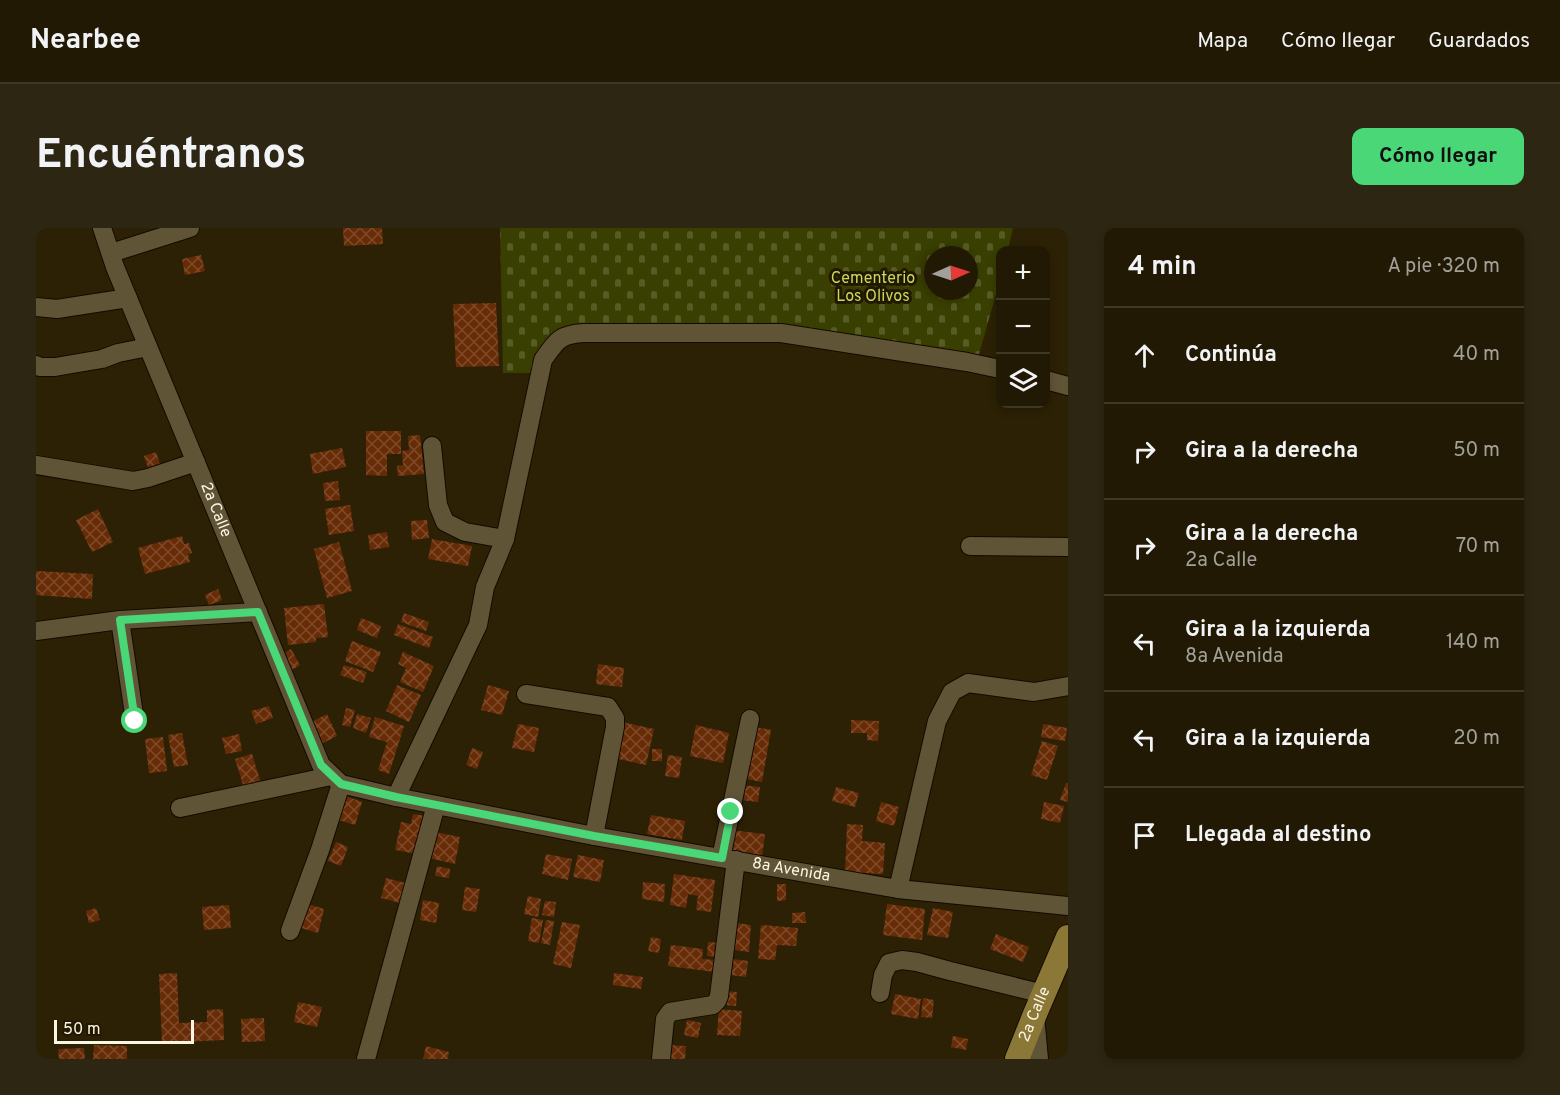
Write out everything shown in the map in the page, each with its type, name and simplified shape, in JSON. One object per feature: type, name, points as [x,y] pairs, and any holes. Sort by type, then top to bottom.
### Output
[{"type":"main road","name":"2a Calle","points":[[1017,1059],[1068,937]]},
{"type":"street","name":"2a Calle","points":[[102,228],[128,298],[321,765],[336,780]]},
{"type":"street","points":[[111,253],[190,228]]},
{"type":"street","points":[[36,307],[57,309],[128,298]]},
{"type":"street","points":[[396,797],[478,626],[485,587],[505,539],[543,360],[556,340],[570,334],[781,333],[996,368]]},
{"type":"street","points":[[36,365],[55,368],[148,347]]},
{"type":"street","points":[[1050,381],[1068,386]]},
{"type":"street","points":[[432,446],[438,505],[445,522],[465,532],[505,539]]},
{"type":"street","points":[[36,465],[133,481],[196,462]]},
{"type":"street","points":[[970,546],[1068,547]]},
{"type":"street","points":[[36,631],[120,620],[258,612]]},
{"type":"street","points":[[120,620],[135,721]]},
{"type":"street","points":[[898,889],[937,721],[952,692],[968,683],[1034,692],[1068,686]]},
{"type":"street","points":[[526,694],[608,707],[615,718],[594,836]]},
{"type":"street","points":[[661,1059],[667,1015],[670,1012],[713,1005],[718,996],[729,859],[750,719]]},
{"type":"street","points":[[180,808],[336,780],[320,850],[290,931]]},
{"type":"street","name":"8a Avenida","points":[[336,780],[396,797],[594,836],[898,889],[1068,906]]},
{"type":"street","points":[[366,1059],[436,805]]},
{"type":"street","points":[[880,993],[883,975],[889,963],[902,960],[950,971],[1039,1004],[1039,1059]]},
{"type":"green space","name":"Cementerio Los Olivos","points":[[500,228],[1013,228],[1009,246],[996,246],[996,294],[975,368],[709,330],[552,338],[531,373],[503,373]]},
{"type":"building","points":[[343,228],[382,228],[383,244],[344,246]]},
{"type":"building","points":[[201,255],[205,271],[185,275],[182,259]]},
{"type":"building","points":[[496,303],[499,366],[456,367],[453,304]]},
{"type":"building","points":[[366,431],[401,431],[401,454],[387,454],[387,476],[366,475]]},
{"type":"building","points":[[420,435],[424,474],[398,476],[397,466],[403,465],[402,451],[409,450],[408,436]]},
{"type":"building","points":[[342,448],[346,467],[313,474],[310,454]]},
{"type":"building","points":[[156,452],[160,464],[148,468],[144,456]]},
{"type":"building","points":[[338,481],[340,500],[325,501],[323,483]]},
{"type":"building","points":[[350,505],[354,531],[329,535],[325,509]]},
{"type":"building","points":[[98,509],[113,542],[92,552],[76,520]]},
{"type":"building","points":[[427,520],[429,538],[412,540],[411,521]]},
{"type":"building","points":[[387,532],[389,547],[370,550],[368,535]]},
{"type":"building","points":[[182,536],[184,544],[189,543],[192,553],[188,554],[190,562],[145,574],[138,548]]},
{"type":"building","points":[[432,539],[472,546],[468,566],[428,559]]},
{"type":"building","points":[[339,542],[352,591],[327,598],[314,549]]},
{"type":"building","points":[[36,571],[93,574],[92,599],[36,595]]},
{"type":"building","points":[[218,589],[222,600],[209,605],[205,595]]},
{"type":"building","points":[[324,604],[328,637],[316,638],[316,642],[288,645],[284,608]]},
{"type":"building","points":[[404,613],[429,622],[426,631],[401,622]]},
{"type":"building","points":[[361,618],[381,626],[377,638],[357,630]]},
{"type":"building","points":[[398,624],[433,637],[429,648],[394,635]]},
{"type":"building","points":[[352,641],[381,652],[373,672],[345,661]]},
{"type":"building","points":[[291,649],[300,665],[289,672],[280,655]]},
{"type":"building","points":[[403,652],[434,666],[423,692],[400,682],[406,668],[398,664]]},
{"type":"building","points":[[598,664],[624,668],[622,687],[596,684]]},
{"type":"building","points":[[344,665],[367,672],[363,683],[340,675]]},
{"type":"building","points":[[397,685],[421,695],[409,722],[386,711]]},
{"type":"building","points":[[488,685],[509,691],[502,715],[481,710]]},
{"type":"building","points":[[269,706],[273,718],[256,724],[251,711]]},
{"type":"building","points":[[346,708],[355,710],[350,727],[342,725]]},
{"type":"building","points":[[327,714],[337,736],[319,745],[309,723]]},
{"type":"building","points":[[357,714],[371,718],[366,733],[353,728]]},
{"type":"building","points":[[375,717],[404,726],[389,774],[378,770],[387,742],[369,737]]},
{"type":"building","points":[[851,720],[879,721],[878,741],[867,740],[867,733],[851,733]]},
{"type":"building","points":[[622,722],[654,729],[646,765],[614,758]]},
{"type":"building","points":[[518,724],[539,728],[534,752],[512,748]]},
{"type":"building","points":[[1043,724],[1067,728],[1065,741],[1041,737]]},
{"type":"building","points":[[696,725],[729,733],[723,763],[690,756]]},
{"type":"building","points":[[750,726],[771,730],[762,782],[741,778]]},
{"type":"building","points":[[182,733],[188,765],[174,767],[168,735]]},
{"type":"building","points":[[239,734],[242,751],[226,754],[222,738]]},
{"type":"building","points":[[163,737],[167,771],[149,773],[145,739]]},
{"type":"building","points":[[1042,741],[1058,746],[1047,780],[1031,775]]},
{"type":"building","points":[[472,748],[483,752],[477,769],[466,765]]},
{"type":"building","points":[[652,749],[662,749],[662,761],[652,761]]},
{"type":"building","points":[[252,754],[261,783],[244,788],[235,759]]},
{"type":"building","points":[[668,755],[682,757],[679,778],[665,776]]},
{"type":"building","points":[[1066,783],[1068,783],[1068,802],[1060,800]]},
{"type":"building","points":[[741,785],[760,787],[758,802],[740,800]]},
{"type":"building","points":[[836,787],[859,793],[855,807],[832,801]]},
{"type":"building","points":[[346,796],[362,802],[355,825],[339,820]]},
{"type":"building","points":[[881,802],[899,807],[894,826],[876,821]]},
{"type":"building","points":[[1044,802],[1064,806],[1060,823],[1041,819]]},
{"type":"building","points":[[413,814],[426,816],[417,854],[395,850],[401,822],[411,824]]},
{"type":"building","points":[[651,815],[685,821],[682,840],[647,834]]},
{"type":"building","points":[[847,824],[863,825],[862,841],[885,843],[883,874],[845,872]]},
{"type":"building","points":[[731,830],[765,834],[762,857],[728,852]]},
{"type":"building","points":[[435,832],[460,837],[455,864],[429,858]]},
{"type":"building","points":[[336,842],[348,847],[341,866],[328,861]]},
{"type":"building","points":[[546,854],[572,859],[568,880],[542,874]]},
{"type":"building","points":[[578,855],[604,860],[600,882],[573,877]]},
{"type":"building","points":[[437,866],[450,869],[449,878],[435,876]]},
{"type":"building","points":[[674,874],[715,880],[711,912],[696,910],[698,896],[688,894],[686,908],[670,905]]},
{"type":"building","points":[[386,878],[409,884],[404,904],[381,898]]},
{"type":"building","points":[[643,882],[665,884],[664,902],[642,899]]},
{"type":"building","points":[[777,884],[786,884],[786,900],[777,901]]},
{"type":"building","points":[[465,887],[480,889],[476,912],[462,910]]},
{"type":"building","points":[[528,896],[541,899],[538,917],[524,914]]},
{"type":"building","points":[[423,900],[439,903],[436,923],[420,920]]},
{"type":"building","points":[[545,901],[556,902],[554,917],[542,915]]},
{"type":"building","points":[[308,904],[324,909],[318,933],[301,928]]},
{"type":"building","points":[[887,904],[925,909],[922,940],[883,935]]},
{"type":"building","points":[[229,905],[231,928],[204,930],[202,907]]},
{"type":"building","points":[[96,908],[100,920],[89,923],[86,911]]},
{"type":"building","points":[[933,908],[953,912],[948,938],[927,935]]},
{"type":"building","points":[[805,912],[806,923],[792,923],[792,913]]},
{"type":"building","points":[[532,918],[543,920],[539,943],[528,941]]},
{"type":"building","points":[[546,920],[554,921],[550,945],[541,943]]},
{"type":"building","points":[[562,922],[580,925],[571,968],[553,964]]},
{"type":"building","points":[[729,922],[751,925],[749,952],[727,949]]},
{"type":"building","points":[[761,925],[798,928],[796,946],[777,945],[775,960],[758,959]]},
{"type":"building","points":[[996,934],[1029,947],[1023,962],[990,949]]},
{"type":"building","points":[[651,937],[661,939],[659,953],[648,951]]},
{"type":"building","points":[[708,942],[720,943],[719,957],[707,956]]},
{"type":"building","points":[[671,945],[703,949],[702,959],[716,960],[715,972],[668,966]]},
{"type":"building","points":[[732,959],[748,961],[746,977],[730,975]]},
{"type":"building","points":[[177,973],[179,1023],[207,1022],[207,1010],[223,1009],[224,1040],[162,1043],[159,974]]},
{"type":"building","points":[[614,973],[643,977],[641,989],[613,985]]},
{"type":"building","points":[[725,991],[737,992],[736,1006],[724,1005]]},
{"type":"building","points":[[895,994],[921,999],[918,1019],[891,1014]]},
{"type":"building","points":[[923,998],[934,1000],[932,1018],[921,1017]]},
{"type":"building","points":[[298,1002],[322,1007],[317,1027],[294,1022]]},
{"type":"building","points":[[719,1009],[742,1011],[740,1036],[717,1035]]},
{"type":"building","points":[[264,1018],[265,1041],[242,1042],[241,1019]]},
{"type":"building","points":[[687,1020],[701,1023],[698,1038],[684,1035]]},
{"type":"building","points":[[953,1036],[968,1039],[966,1050],[951,1047]]},
{"type":"building","points":[[94,1045],[127,1046],[127,1059],[93,1059]]},
{"type":"building","points":[[670,1045],[686,1046],[685,1059],[668,1059]]},
{"type":"building","points":[[426,1046],[449,1052],[448,1059],[423,1059]]},
{"type":"building","points":[[84,1048],[85,1059],[59,1059],[58,1049]]},
{"type":"route","points":[[135,721],[120,620],[258,612],[321,765],[341,784],[594,836],[722,858],[731,812]]}]
